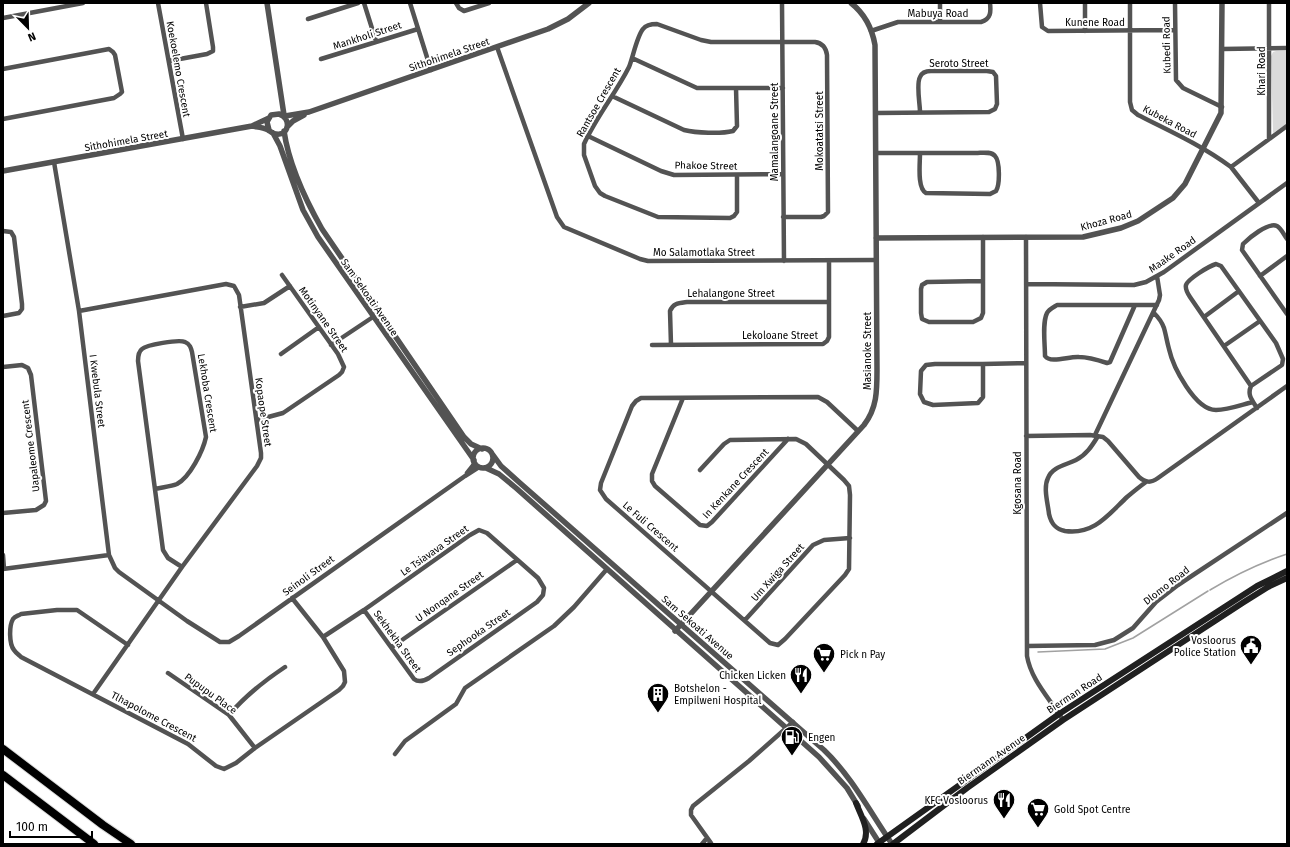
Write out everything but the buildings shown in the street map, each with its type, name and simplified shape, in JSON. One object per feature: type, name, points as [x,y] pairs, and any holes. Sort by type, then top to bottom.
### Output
[{"type":"highway","points":[[3,749],[103,825],[131,844]]},
{"type":"highway","points":[[3,775],[94,844]]},
{"type":"main road","name":"Bierman Road","points":[[879,844],[887,836],[1059,714],[1257,586],[1287,571]]},
{"type":"main road","name":"Bierman Road","points":[[1063,720],[1244,602],[1268,587],[1287,578]]},
{"type":"main road","name":"Biermann Avenue","points":[[893,844],[966,788],[1063,720]]},
{"type":"main road","points":[[856,803],[866,830],[866,836],[863,844]]},
{"type":"street","points":[[3,18],[83,3]]},
{"type":"street","name":"Koekoelemo Crescent","points":[[158,3],[182,139]]},
{"type":"street","points":[[169,61],[207,54],[213,51],[206,3]]},
{"type":"street","points":[[267,3],[281,101],[284,116],[288,123],[286,129],[278,134],[271,132],[267,124],[269,118],[275,114],[281,101]]},
{"type":"street","points":[[308,19],[358,3]]},
{"type":"street","points":[[364,3],[376,41]]},
{"type":"street","points":[[410,3],[431,70]]},
{"type":"street","points":[[456,3],[458,7],[464,11],[489,3]]},
{"type":"street","name":"Sithohimela Street","points":[[284,116],[309,112],[560,24],[589,3]]},
{"type":"street","name":"Mamalangoane Street","points":[[782,3],[784,261]]},
{"type":"street","name":"Masianoke Street","points":[[675,630],[867,420],[876,402],[875,45],[865,18],[851,3]]},
{"type":"street","points":[[940,3],[940,22]]},
{"type":"street","name":"Mabuya Road","points":[[871,31],[898,22],[971,23],[985,21],[990,13],[990,3]]},
{"type":"street","name":"Kunene Road","points":[[1040,3],[1041,24],[1043,29],[1051,32],[1175,30]]},
{"type":"street","points":[[1084,3],[1085,31]]},
{"type":"street","name":"Kubeka Road","points":[[1130,3],[1130,102],[1132,110],[1138,115],[1204,149],[1232,167],[1259,203]]},
{"type":"street","name":"Kubedi Road","points":[[1174,3],[1175,74],[1178,82],[1184,88],[1222,107]]},
{"type":"street","name":"Khoza Road","points":[[876,238],[1082,237],[1121,228],[1138,221],[1162,206],[1178,193],[1185,184],[1219,119],[1222,107],[1222,3]]},
{"type":"street","name":"Khari Road","points":[[1269,3],[1269,139]]},
{"type":"street","name":"Rantsoe Crescent","points":[[737,175],[738,208],[734,216],[730,218],[658,217],[605,196],[597,190],[583,151],[584,144],[632,58],[641,32],[645,27],[653,24],[711,42],[783,41]]},
{"type":"street","name":"Mankholi Street","points":[[321,59],[418,28]]},
{"type":"street","name":"Mokoatatsi Street","points":[[783,41],[819,43],[827,52],[828,212],[824,216],[783,217]]},
{"type":"street","name":"Mo Salamotlaka Street","points":[[497,47],[557,217],[564,227],[648,261],[876,260]]},
{"type":"street","points":[[1222,49],[1270,47],[1287,48]]},
{"type":"street","points":[[3,68],[109,49],[115,55],[122,92],[114,98],[3,119]]},
{"type":"street","points":[[632,58],[695,87],[783,88]]},
{"type":"street","name":"Seroto Street","points":[[876,113],[984,112],[992,110],[997,104],[996,76],[993,72],[987,71],[924,72],[920,77],[919,82],[920,112]]},
{"type":"street","points":[[612,96],[684,130],[725,132],[733,131],[737,126],[736,88]]},
{"type":"street","name":"Sithohimela Street","points":[[286,129],[293,121],[309,112]]},
{"type":"street","points":[[275,114],[284,116]]},
{"type":"street","name":"Sithohimela Street","points":[[3,171],[252,126],[269,118]]},
{"type":"street","name":"Sithohimela Street","points":[[252,126],[263,128],[271,132]]},
{"type":"street","points":[[1232,167],[1287,126]]},
{"type":"street","name":"Sam Sekoati Avenue","points":[[286,129],[286,144],[294,170],[313,213],[322,229],[464,437],[471,444],[482,448]]},
{"type":"street","name":"Sam Sekoati Avenue","points":[[271,132],[280,146],[296,192],[310,224],[476,464]]},
{"type":"street","name":"Phakoe Street","points":[[588,136],[669,174],[783,174]]},
{"type":"street","points":[[876,153],[920,153],[988,153],[994,155],[998,162],[999,182],[996,191],[990,194],[924,193],[920,185],[920,153]]},
{"type":"street","name":"I Kwebula Street","points":[[54,162],[79,311],[109,555],[114,568],[159,601]]},
{"type":"street","name":"Maake Road","points":[[1026,284],[1134,285],[1146,282],[1157,276],[1287,183]]},
{"type":"street","points":[[1286,311],[1242,250],[1243,244],[1264,228],[1272,226],[1278,227],[1287,239]]},
{"type":"street","points":[[3,231],[11,232],[14,237],[22,304],[22,309],[19,313],[3,316]]},
{"type":"street","points":[[983,237],[983,281],[983,316],[972,322],[933,322],[926,321],[922,318],[921,289],[924,283],[932,281],[983,281]]},
{"type":"street","name":"Kgosana Road","points":[[1026,237],[1027,656],[1031,671],[1063,720]]},
{"type":"street","points":[[1260,276],[1287,256]]},
{"type":"street","name":"Lekoloane Street","points":[[652,345],[823,344],[829,337],[829,261]]},
{"type":"street","points":[[1251,386],[1187,291],[1186,286],[1190,280],[1209,267],[1218,264],[1279,348],[1283,361],[1278,368],[1251,386],[1249,394],[1257,408]]},
{"type":"street","name":"Motinyane Street","points":[[257,420],[283,413],[342,372],[344,367],[331,345],[282,275]]},
{"type":"street","points":[[1157,276],[1160,295],[1154,313],[1093,445],[1076,460],[1054,471],[1048,477],[1046,487],[1048,508],[1050,518],[1054,526],[1061,530],[1073,531],[1091,527],[1108,517],[1128,496],[1146,482],[1154,481],[1287,386]]},
{"type":"street","name":"Kopaope Street","points":[[79,311],[226,284],[232,285],[237,290],[240,307],[261,452],[261,458],[257,466],[182,567],[93,694]]},
{"type":"street","points":[[240,307],[264,303],[290,286]]},
{"type":"street","points":[[1204,317],[1239,291]]},
{"type":"street","name":"Lehalangone Street","points":[[671,345],[670,311],[674,304],[829,302]]},
{"type":"street","points":[[1135,305],[1110,362],[1107,363],[1092,358],[1078,356],[1052,360],[1047,359],[1045,356],[1045,325],[1047,312],[1057,305],[1157,304]]},
{"type":"street","points":[[1154,313],[1164,327],[1169,350],[1177,371],[1198,401],[1209,408],[1216,410],[1253,402]]},
{"type":"street","points":[[331,345],[373,317]]},
{"type":"street","points":[[1224,346],[1260,320]]},
{"type":"street","points":[[280,354],[318,327]]},
{"type":"street","name":"Lekhoba Crescent","points":[[155,488],[169,486],[182,480],[200,456],[204,447],[206,437],[192,352],[190,346],[185,342],[179,341],[147,346],[142,348],[138,356],[138,361],[163,550],[168,558],[182,567]]},
{"type":"street","points":[[983,364],[983,397],[978,403],[933,404],[926,403],[922,400],[920,394],[921,371],[926,365],[1026,363]]},
{"type":"street","name":"Uapaleome Crescent","points":[[3,367],[22,365],[28,368],[31,375],[46,501],[44,505],[36,510],[3,513]]},
{"type":"street","name":"Le Fuli Crescent","points":[[700,470],[724,444],[730,440],[796,439],[802,441],[849,486],[850,563],[847,572],[782,643],[778,645],[773,645],[606,499],[600,490],[601,483],[632,406],[641,398],[818,397],[827,402],[858,430]]},
{"type":"street","name":"In Kenkane Crescent","points":[[683,398],[652,474],[652,481],[655,486],[700,525],[705,526],[709,524],[788,439]]},
{"type":"street","points":[[1026,436],[1096,436],[1108,441],[1139,477],[1146,482]]},
{"type":"street","points":[[482,448],[490,451],[493,455],[491,464],[486,468],[476,464],[475,453],[482,448]]},
{"type":"street","name":"Sam Sekoati Avenue","points":[[493,455],[501,466],[520,483],[793,722],[832,758],[846,774],[893,844]]},
{"type":"street","name":"Seinoli Street","points":[[159,601],[186,621],[224,642],[229,642],[465,476],[476,464]]},
{"type":"street","name":"Sam Sekoati Avenue","points":[[486,468],[499,474],[516,488],[826,764],[847,788],[879,844]]},
{"type":"street","name":"Dlomo Road","points":[[1027,646],[1095,646],[1114,640],[1132,628],[1156,602],[1178,585],[1253,537],[1287,513]]},
{"type":"street","name":"Le Tsiavava Street","points":[[323,637],[476,531],[482,530],[487,533],[541,581],[544,592]]},
{"type":"street","name":"Um Xwiga Street","points":[[745,620],[813,545],[824,540],[850,538]]},
{"type":"street","points":[[3,555],[4,569],[109,555]]},
{"type":"street","name":"U Nonqane Street","points":[[392,647],[517,560]]},
{"type":"street","points":[[395,754],[405,740],[456,704],[465,688],[554,626],[574,607],[607,569]]},
{"type":"street","name":"Sephooka Street","points":[[418,682],[429,678],[537,602],[544,592]]},
{"type":"street","name":"Tlhapolome Crescent","points":[[128,645],[77,610],[57,610],[21,614],[16,616],[13,620],[11,629],[13,650],[21,657],[188,744],[220,769],[229,768],[343,686],[345,682],[344,671],[323,637],[292,598]]},
{"type":"street","name":"Sekhekha Street","points":[[364,610],[414,679],[418,682]]},
{"type":"street","points":[[229,715],[250,692],[284,667]]},
{"type":"street","name":"Pupupu Place","points":[[168,673],[229,715],[255,748]]},
{"type":"street","points":[[710,843],[691,815],[693,806],[749,761],[793,722]]},
{"type":"street","points":[[702,844],[707,838]]},
{"type":"shaded area","points":[[1287,51],[1287,124],[1273,133],[1271,56],[1273,52]]},
{"type":"waterway","points":[[1210,590],[1267,561],[1287,554]]},
{"type":"waterway","points":[[1038,652],[1105,649],[1133,638],[1208,591]]},
{"type":"place","name":"Vosloorus Police Station","points":[[1251,666]]},
{"type":"place","name":"Pick n Pay","points":[[824,674]]},
{"type":"place","name":"Chicken Licken","points":[[801,694]]},
{"type":"place","name":"Botshelon - Empilweni Hospital","points":[[658,714]]},
{"type":"place","name":"Engen","points":[[792,756]]},
{"type":"place","name":"KFC Vosloorus","points":[[1004,820]]},
{"type":"place","name":"Gold Spot Centre","points":[[1038,828]]}]
